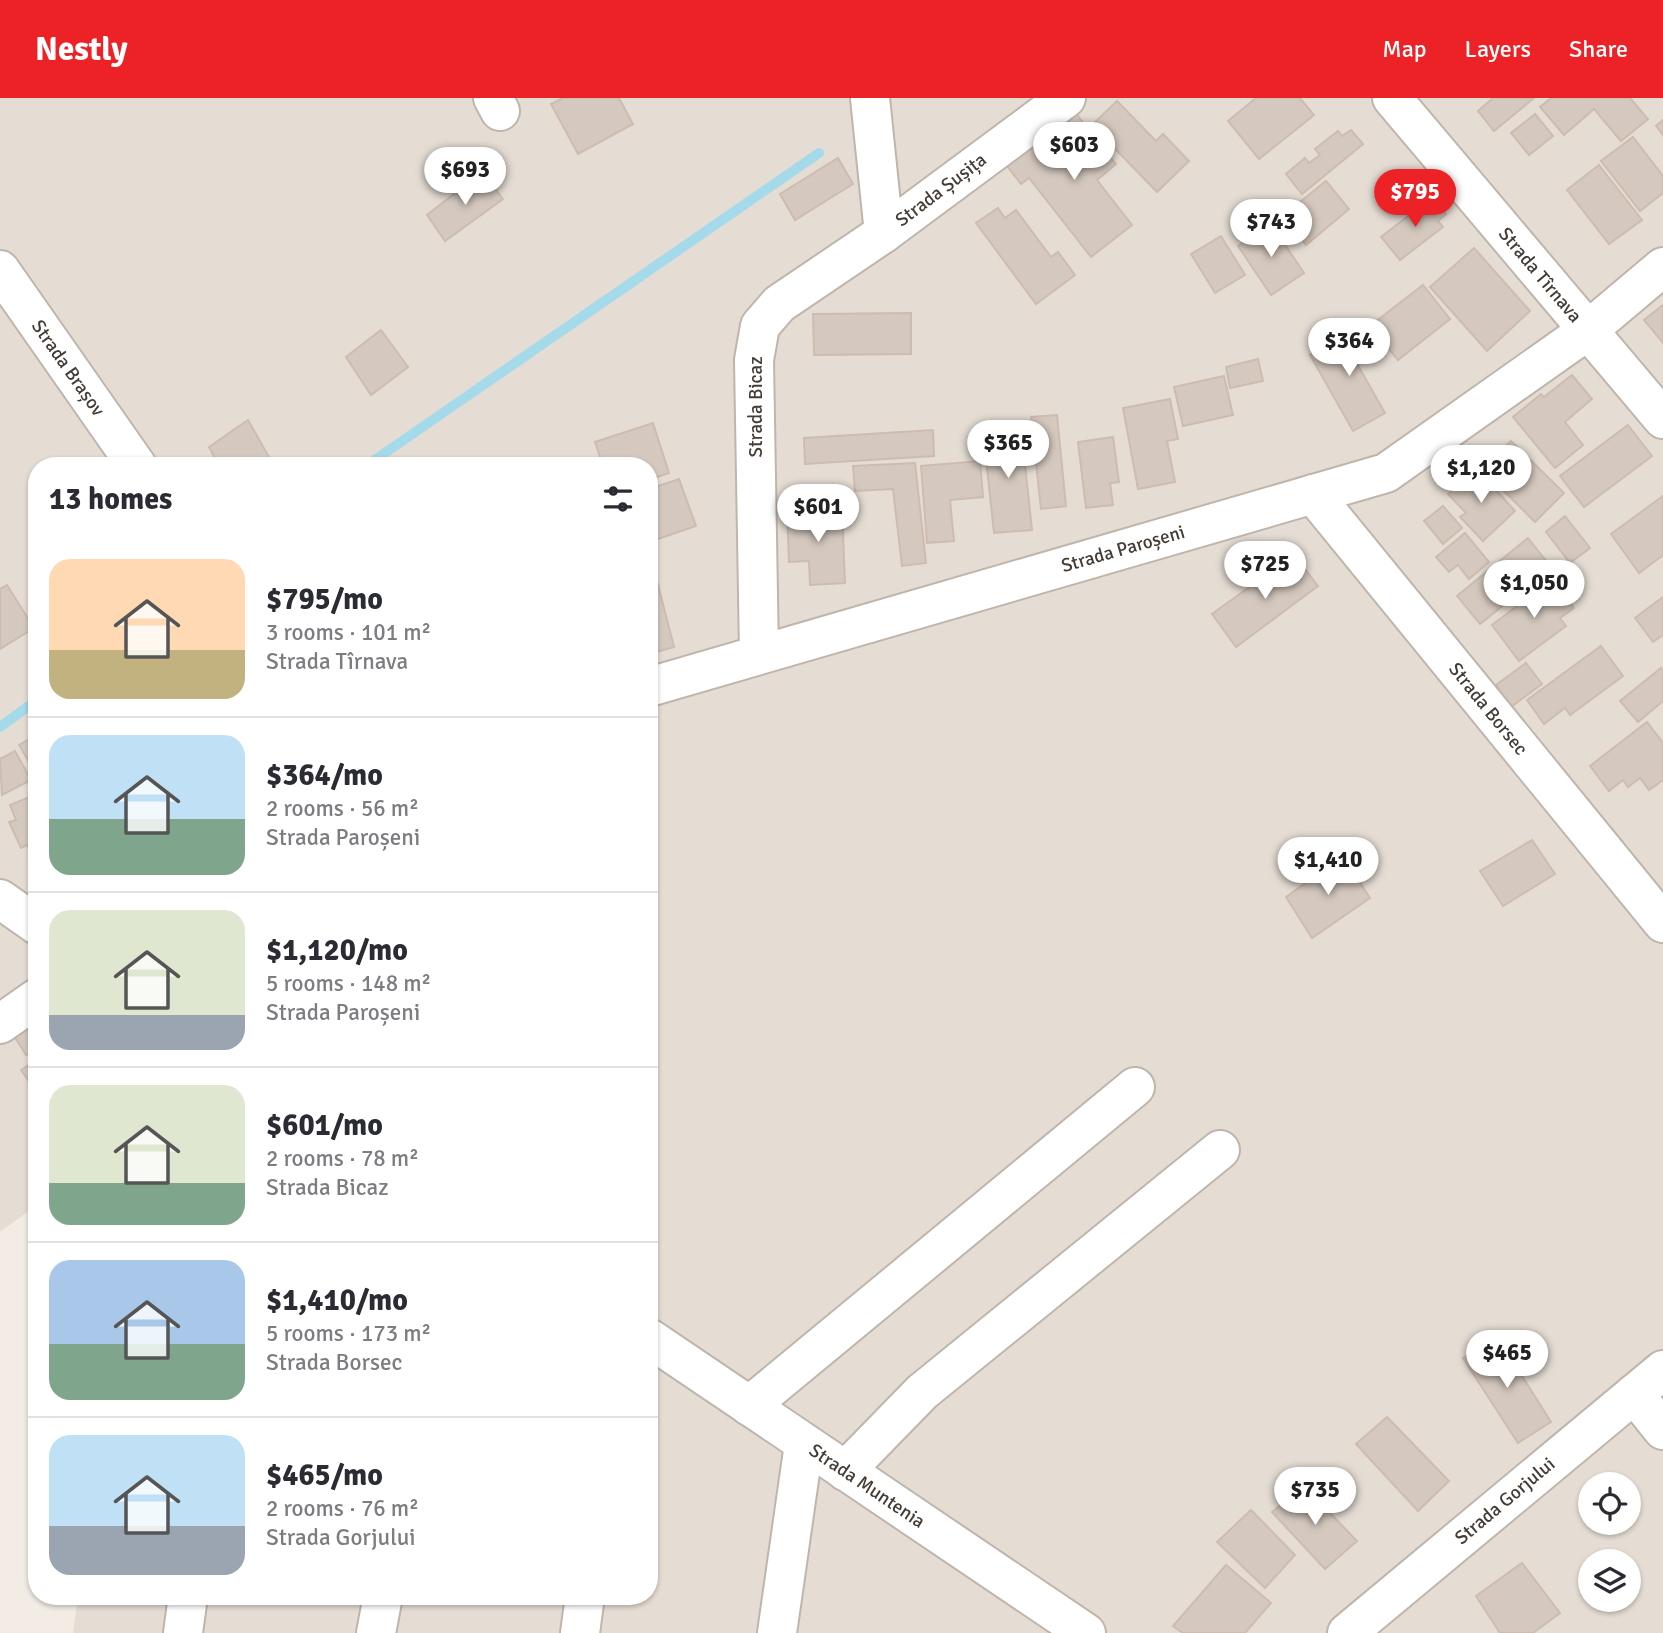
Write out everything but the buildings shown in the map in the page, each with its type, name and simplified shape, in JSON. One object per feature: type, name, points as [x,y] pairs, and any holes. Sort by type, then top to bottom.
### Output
[{"type":"street","points":[[870,98],[884,233]]},
{"type":"street","name":"Strada Șușița","points":[[884,233],[1066,98]]},
{"type":"street","name":"Strada Tîrnava","points":[[1392,98],[1663,419]]},
{"type":"street","name":"Strada Bicaz","points":[[760,654],[754,360],[760,326],[779,304],[884,233]]},
{"type":"street","name":"Strada Paroșeni","points":[[658,684],[1386,473],[1587,331],[1663,267]]},
{"type":"street","name":"Strada Brașov","points":[[0,270],[131,457]]},
{"type":"street","name":"Strada Borsec","points":[[1313,494],[1663,923]]},
{"type":"street","points":[[0,1024],[28,1004]]},
{"type":"street","points":[[749,1406],[1135,1087]]},
{"type":"street","points":[[845,1471],[922,1392],[1220,1150]]},
{"type":"street","name":"Strada Muntenia","points":[[658,1344],[1075,1629]]},
{"type":"street","points":[[1649,1382],[1663,1430]]},
{"type":"street","name":"Strada Gorjului","points":[[1347,1633],[1649,1382]]},
{"type":"street","points":[[777,1633],[804,1444]]},
{"type":"street","points":[[183,1633],[187,1605]]},
{"type":"street","points":[[376,1633],[381,1605]]},
{"type":"street","points":[[580,1633],[584,1605]]},
{"type":"shaded area","points":[[0,98],[1663,98],[1663,1633],[73,1633],[77,1605],[658,1605],[658,457],[28,457],[28,1212],[0,1232]]},
{"type":"waterway","points":[[379,457],[819,153]]},
{"type":"waterway","points":[[0,727],[28,707]]}]
